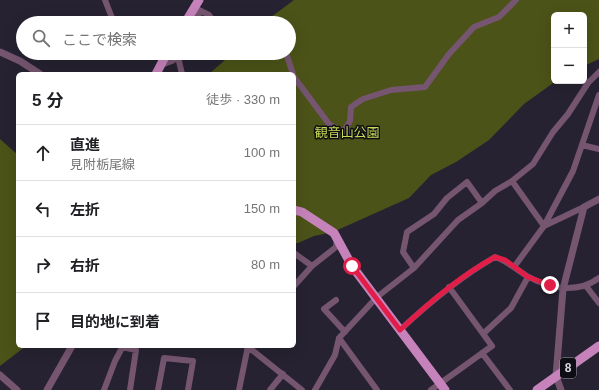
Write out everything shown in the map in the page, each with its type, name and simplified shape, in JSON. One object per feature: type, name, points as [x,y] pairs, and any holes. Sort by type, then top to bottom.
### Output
[{"type":"main road","points":[[189,16],[197,4]]},
{"type":"main road","points":[[157,72],[164,60]]},
{"type":"main road","points":[[296,210],[302,212],[327,227],[337,238],[352,266],[377,297],[443,387]]},
{"type":"main road","name":"8","points":[[537,390],[599,346]]},
{"type":"street","points":[[105,0],[111,16]]},
{"type":"street","points":[[296,81],[329,124],[339,130],[344,131],[348,126],[351,108],[363,100],[391,90],[425,87],[449,54],[474,27],[499,17],[516,0]]},
{"type":"street","points":[[197,4],[199,16]]},
{"type":"street","points":[[197,4],[211,16]]},
{"type":"street","points":[[0,52],[16,59]]},
{"type":"street","points":[[18,60],[37,72]]},
{"type":"street","points":[[161,65],[171,60]]},
{"type":"street","points":[[181,60],[182,72]]},
{"type":"street","points":[[288,60],[292,72]]},
{"type":"street","points":[[315,390],[335,354],[339,338],[377,297],[414,268],[446,232],[471,210],[482,203],[495,190],[512,181],[533,164],[553,132],[568,114],[588,83],[599,72]]},
{"type":"street","points":[[514,267],[544,226],[574,171],[599,94]]},
{"type":"street","points":[[582,145],[599,149]]},
{"type":"street","points":[[512,181],[544,226]]},
{"type":"street","points":[[414,268],[403,252],[407,232],[434,214],[447,198],[466,182],[482,203]]},
{"type":"street","points":[[544,226],[599,199]]},
{"type":"street","points":[[561,390],[556,376],[563,290],[584,207]]},
{"type":"street","points":[[296,284],[312,266],[336,247],[337,238]]},
{"type":"street","points":[[296,254],[312,266]]},
{"type":"street","points":[[400,330],[468,272],[495,257],[505,260],[528,277],[563,290],[586,286],[599,278]]},
{"type":"street","points":[[484,333],[511,308],[528,277]]},
{"type":"street","points":[[586,286],[599,303]]},
{"type":"street","points":[[431,390],[443,387],[492,346],[449,287]]},
{"type":"street","points":[[336,300],[324,309],[345,332]]},
{"type":"street","points":[[339,338],[378,390]]},
{"type":"street","points":[[47,390],[71,348]]},
{"type":"street","points":[[104,390],[122,348]]},
{"type":"street","points":[[127,348],[136,350],[130,390]]},
{"type":"street","points":[[239,390],[248,348]]},
{"type":"street","points":[[250,348],[302,390]]},
{"type":"street","points":[[482,353],[510,390]]},
{"type":"street","points":[[158,390],[164,358],[193,361],[188,390]]},
{"type":"street","points":[[270,390],[282,374]]},
{"type":"street","points":[[0,375],[17,390]]},
{"type":"green space","name":"観音山公園","points":[[294,0],[599,0],[599,59],[587,65],[587,12],[551,12],[552,84],[524,104],[489,140],[456,162],[431,175],[409,198],[333,232],[314,236],[296,243],[296,72],[211,72],[225,60],[296,60],[296,16],[272,16]]},
{"type":"green space","points":[[0,139],[16,153],[16,348],[23,348],[0,366]]},
{"type":"route","points":[[352,266],[377,297],[400,330],[414,316],[451,285],[468,272],[495,257],[505,260],[528,277],[550,285]]}]
